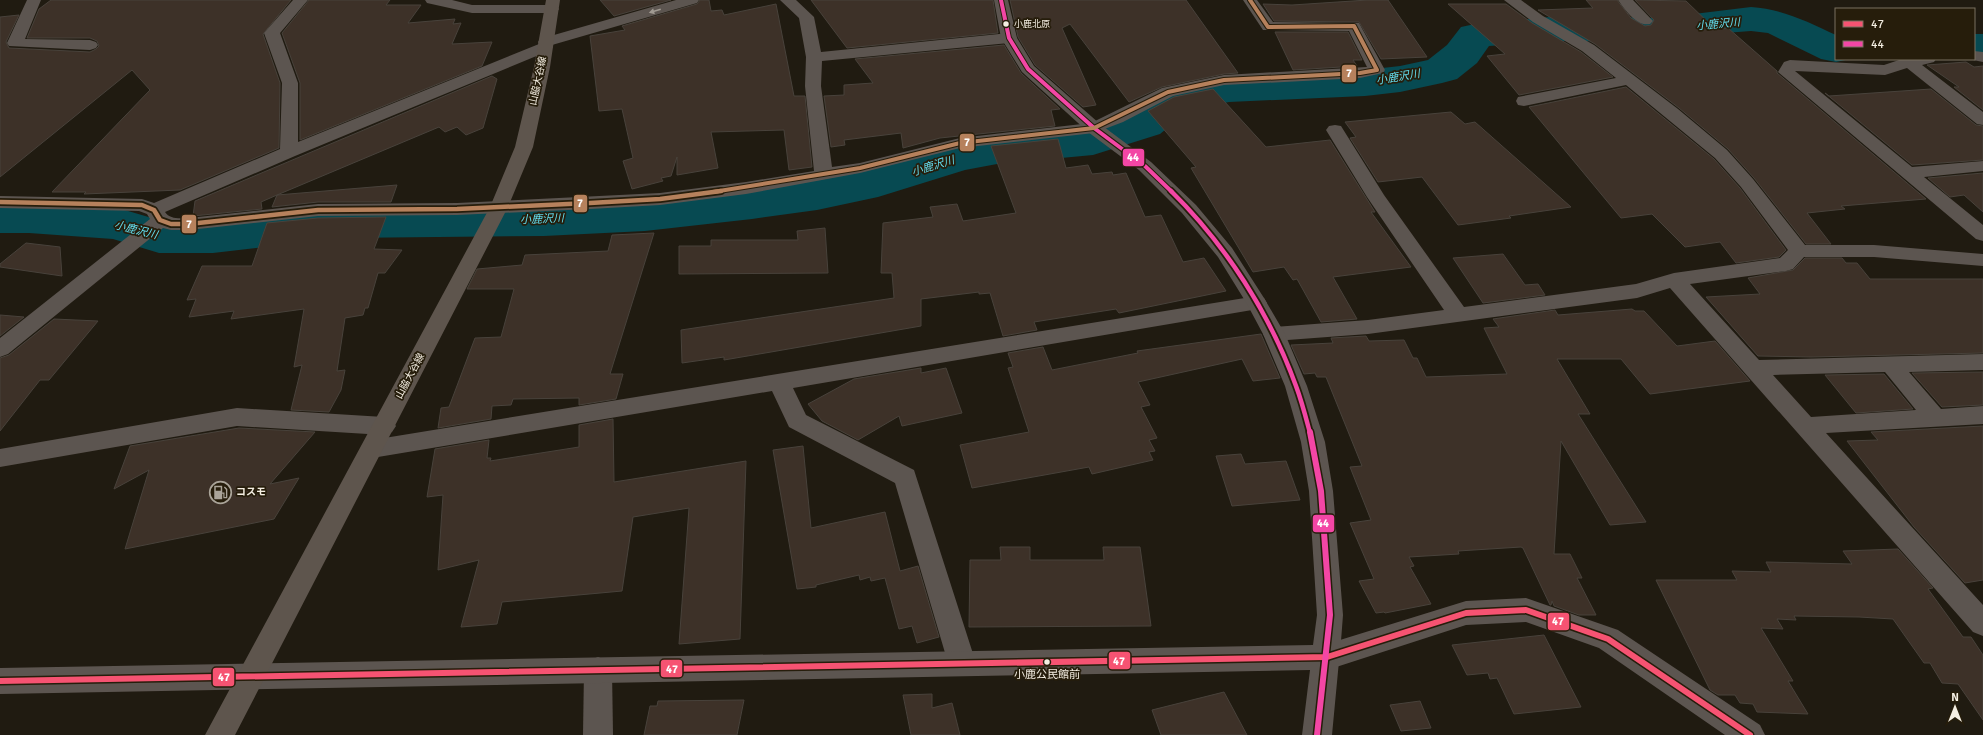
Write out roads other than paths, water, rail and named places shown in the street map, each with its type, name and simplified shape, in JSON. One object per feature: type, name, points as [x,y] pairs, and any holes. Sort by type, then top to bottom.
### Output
[{"type":"main road","name":"山脇大谷線","points":[[220,735],[498,209],[524,147],[546,44],[552,4]]},
{"type":"street","points":[[34,0],[16,43],[90,45]]},
{"type":"street","points":[[289,152],[290,83],[272,33],[301,0]]},
{"type":"street","points":[[432,0],[472,9],[552,4]]},
{"type":"street","points":[[0,350],[157,215],[289,152],[546,44],[692,0]]},
{"type":"street","points":[[788,0],[806,18],[814,57],[813,86],[824,175]]},
{"type":"street","points":[[1000,0],[1009,38],[1028,69],[1094,128],[1145,166],[1189,209],[1225,253],[1274,334],[1296,386],[1313,442],[1321,491],[1327,550],[1330,615],[1327,657],[1317,735]]},
{"type":"street","points":[[0,202],[142,205],[171,224],[189,224],[318,210],[498,209],[660,199],[746,188],[824,175],[960,144],[1094,128],[1168,92],[1224,80],[1295,78],[1360,73],[1377,70],[1354,26],[1268,27],[1250,0]]},
{"type":"street","points":[[1511,0],[1538,19],[1588,48],[1672,113],[1721,154],[1748,183],[1798,251]]},
{"type":"street","points":[[1625,0],[1645,21]]},
{"type":"street","points":[[814,57],[1009,38]]},
{"type":"street","points":[[1922,60],[1909,62],[1885,70],[1790,65],[1786,72],[1983,236]]},
{"type":"street","points":[[1909,62],[1983,120]]},
{"type":"street","points":[[1524,101],[1628,80]]},
{"type":"street","points":[[1335,130],[1376,197],[1460,314]]},
{"type":"street","points":[[1908,173],[1983,166]]},
{"type":"street","points":[[1274,334],[1368,326],[1637,291],[1674,280],[1786,264],[1798,251],[1874,251],[1981,262]]},
{"type":"street","points":[[1674,280],[1983,624]]},
{"type":"street","points":[[372,449],[779,383],[931,356],[1257,304]]},
{"type":"street","points":[[1752,368],[1983,362]]},
{"type":"street","points":[[1891,365],[1935,418]]},
{"type":"street","points":[[779,383],[797,421],[905,477],[962,663]]},
{"type":"street","points":[[1805,426],[1983,415]]},
{"type":"street","points":[[0,458],[237,417],[384,426]]},
{"type":"street","points":[[0,681],[1327,657],[1466,613],[1526,610],[1608,638],[1750,735]]},
{"type":"street","points":[[598,670],[598,735]]},
{"type":"waterway","name":"小鹿沢川","points":[[0,217],[29,217],[118,224],[159,237],[213,237],[341,222],[544,220],[645,215],[752,204],[817,195],[878,182],[956,158],[997,150],[1093,141],[1144,124],[1175,100],[1229,89],[1365,83],[1400,79],[1442,70],[1462,54],[1475,36],[1503,32],[1574,28],[1661,30],[1751,19],[1773,22],[1791,28],[1835,50]]},
{"type":"waterway","name":"小鹿沢川","points":[[1975,46],[1983,46]]},
{"type":"place","name":"小鹿北原","points":[[1006,24]]},
{"type":"place","name":"コスモ","points":[[221,492]]},
{"type":"place","name":"小鹿公民館前","points":[[1047,662]]}]
